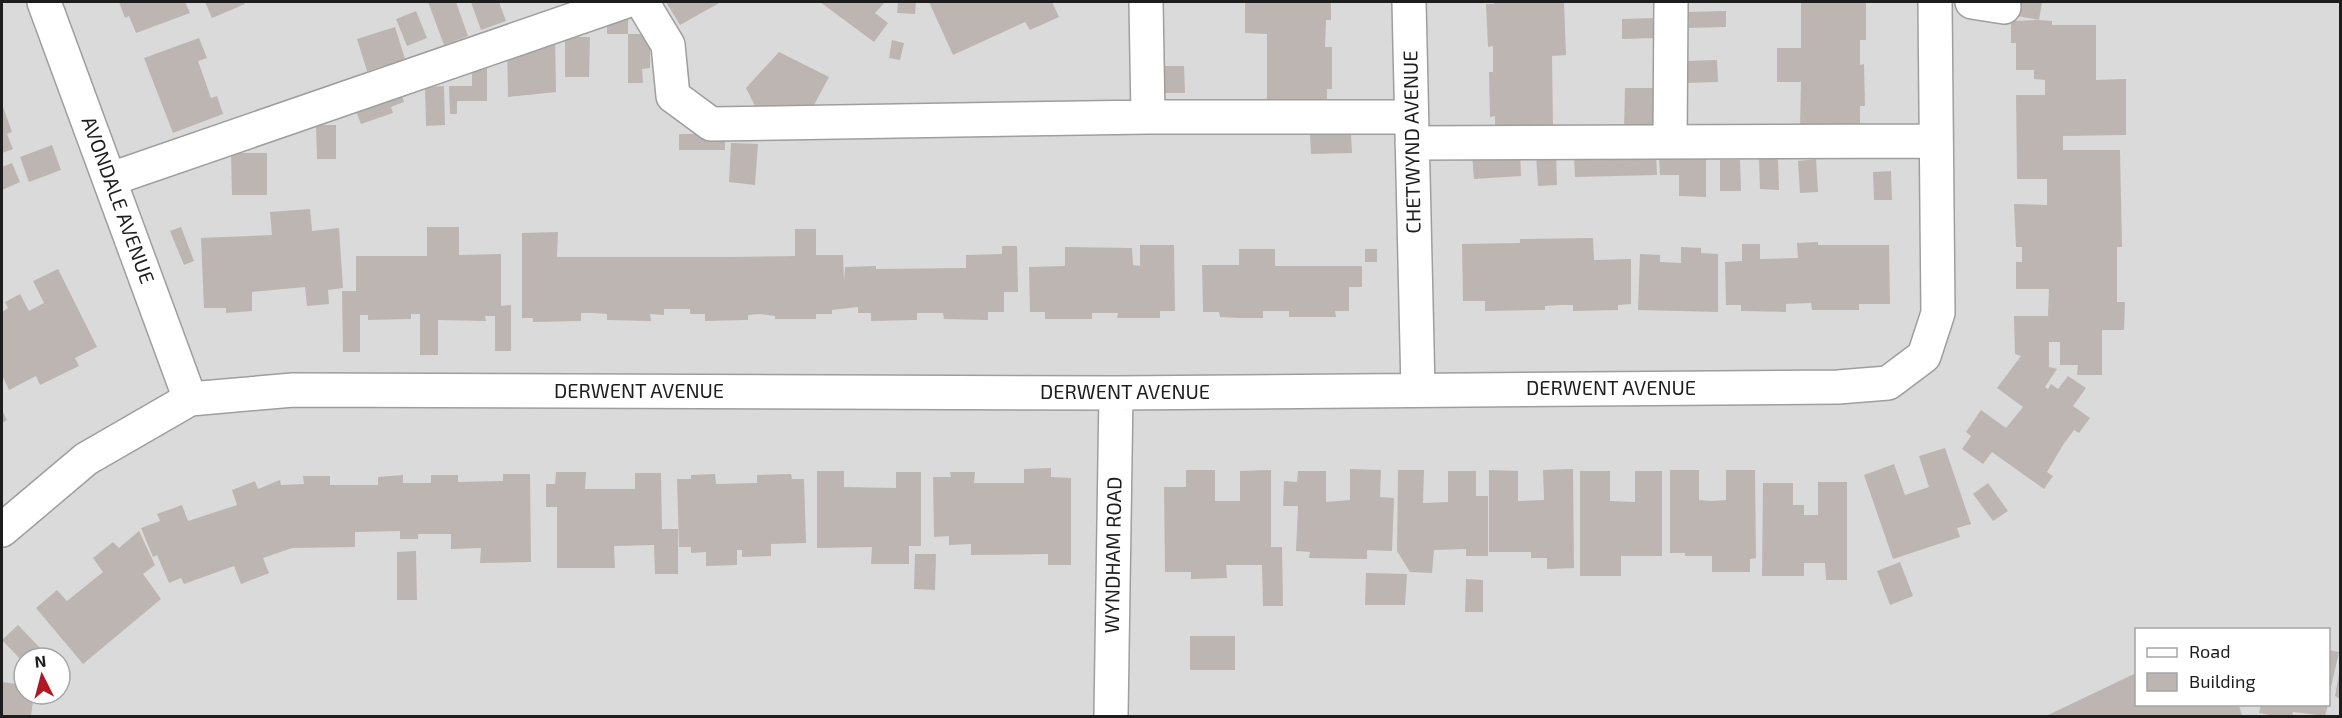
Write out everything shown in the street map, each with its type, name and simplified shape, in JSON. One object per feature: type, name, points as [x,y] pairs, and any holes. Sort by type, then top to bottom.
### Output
[{"type":"street","name":"AVONDALE AVENUE","points":[[44,2],[111,178],[190,399]]},
{"type":"street","points":[[111,178],[624,2]]},
{"type":"street","points":[[642,2],[668,45],[674,96],[711,124],[1148,117],[1670,141],[1935,141]]},
{"type":"street","points":[[1146,2],[1148,117]]},
{"type":"street","name":"CHETWYND AVENUE","points":[[1409,2],[1418,390]]},
{"type":"street","points":[[1670,141],[1671,2]]},
{"type":"street","name":"DERWENT AVENUE","points":[[2,530],[86,459],[190,399],[292,390],[1116,393],[1838,387],[1888,383],[1924,356],[1938,312],[1935,2]]},
{"type":"street","points":[[1972,2],[2004,7]]},
{"type":"street","name":"WYNDHAM ROAD","points":[[1111,717],[1116,393]]},
{"type":"shaded area","points":[[2,2],[2340,2],[2340,716],[2,716]]},
{"type":"building","points":[[119,2],[185,2],[190,13],[136,33],[129,16],[125,18]]},
{"type":"building","points":[[205,2],[244,2],[245,4],[212,18]]},
{"type":"building","points":[[428,2],[456,2],[468,36],[444,45]]},
{"type":"building","points":[[471,2],[499,2],[506,21],[481,30]]},
{"type":"building","points":[[666,2],[721,2],[680,25]]},
{"type":"building","points":[[820,2],[885,2],[875,13],[888,23],[874,42]]},
{"type":"building","points":[[898,2],[916,2],[915,14],[897,13]]},
{"type":"building","points":[[929,2],[1052,2],[1059,17],[1030,30],[1025,22],[953,55]]},
{"type":"building","points":[[1245,2],[1331,2],[1331,20],[1326,20],[1325,47],[1332,47],[1332,89],[1327,89],[1327,105],[1267,107],[1267,34],[1245,33]]},
{"type":"building","points":[[1494,2],[1564,2],[1566,55],[1552,56],[1553,130],[1495,131],[1495,116],[1490,117],[1489,72],[1493,72],[1493,46],[1488,47],[1486,4],[1494,4]]},
{"type":"building","points":[[1801,2],[1866,2],[1866,40],[1860,40],[1860,65],[1864,64],[1865,106],[1860,106],[1860,130],[1800,130],[1801,82],[1777,82],[1777,48],[1801,48]]},
{"type":"building","points":[[2008,2],[2042,2],[2039,20],[2005,14]]},
{"type":"building","points":[[416,11],[427,38],[407,46],[396,19]]},
{"type":"building","points":[[1726,11],[1726,27],[1689,28],[1688,12]]},
{"type":"building","points":[[607,17],[628,17],[628,34],[607,34]]},
{"type":"building","points":[[1655,18],[1655,38],[1622,39],[1622,19]]},
{"type":"building","points":[[2011,21],[2052,21],[2052,25],[2096,25],[2096,80],[2126,79],[2126,135],[2063,136],[2063,150],[2120,150],[2122,247],[2117,247],[2117,302],[2125,302],[2124,330],[2102,330],[2102,375],[2077,375],[2078,365],[2060,365],[2060,342],[2049,342],[2049,367],[2057,369],[2045,387],[2048,389],[2051,384],[2058,389],[2068,376],[2086,388],[2073,406],[2090,418],[2079,433],[2074,430],[2063,445],[2047,472],[2053,476],[2044,489],[1992,452],[1983,464],[1962,449],[1971,436],[1966,432],[1981,410],[2006,428],[2023,407],[1997,388],[2021,356],[2015,354],[2014,316],[2048,316],[2049,289],[2016,289],[2016,262],[2022,262],[2022,247],[2016,247],[2014,204],[2047,205],[2047,179],[2017,179],[2016,95],[2045,95],[2045,80],[2034,79],[2034,70],[2016,70],[2016,43],[2011,43]]},
{"type":"building","points":[[395,27],[405,59],[367,71],[357,39]]},
{"type":"building","points":[[555,33],[556,92],[508,97],[507,45]]},
{"type":"building","points":[[628,34],[661,34],[650,47],[650,68],[642,69],[643,83],[628,83]]},
{"type":"building","points":[[565,37],[590,37],[589,77],[565,77]]},
{"type":"building","points":[[199,38],[207,58],[198,61],[211,98],[217,96],[223,114],[173,133],[144,58]]},
{"type":"building","points":[[892,40],[904,43],[900,60],[889,58]]},
{"type":"building","points":[[779,52],[829,77],[814,105],[755,106],[746,88]]},
{"type":"building","points":[[1717,60],[1718,82],[1685,83],[1685,61]]},
{"type":"building","points":[[1160,66],[1184,66],[1185,93],[1160,93]]},
{"type":"building","points":[[472,68],[487,68],[487,101],[457,101],[457,114],[450,114],[449,86],[472,86]]},
{"type":"building","points":[[444,86],[445,125],[426,126],[425,87]]},
{"type":"building","points":[[1625,88],[1665,88],[1665,117],[1649,132],[1624,131]]},
{"type":"building","points":[[400,90],[404,102],[391,107],[393,113],[361,124],[354,106]]},
{"type":"building","points":[[2,104],[12,132],[7,134],[13,149],[2,153]]},
{"type":"building","points":[[316,125],[336,125],[336,159],[317,159]]},
{"type":"building","points":[[679,134],[725,134],[725,150],[679,150]]},
{"type":"building","points":[[1310,134],[1351,134],[1352,153],[1311,154]]},
{"type":"building","points":[[731,143],[758,144],[755,185],[729,182]]},
{"type":"building","points":[[52,145],[61,170],[29,182],[20,157]]},
{"type":"building","points":[[1520,151],[1521,176],[1474,179],[1472,154]]},
{"type":"building","points":[[1656,151],[1657,175],[1575,177],[1574,154]]},
{"type":"building","points":[[231,153],[267,153],[267,195],[232,195]]},
{"type":"building","points":[[1556,154],[1557,185],[1538,186],[1536,155]]},
{"type":"building","points":[[1659,156],[1706,156],[1706,197],[1679,196],[1679,175],[1660,175]]},
{"type":"building","points":[[1778,158],[1779,190],[1760,189],[1759,159]]},
{"type":"building","points":[[1816,159],[1818,192],[1800,193],[1798,161]]},
{"type":"building","points":[[1720,160],[1740,160],[1741,191],[1720,191]]},
{"type":"building","points":[[12,163],[20,182],[2,190],[2,167]]},
{"type":"building","points":[[1891,171],[1892,200],[1874,200],[1873,172]]},
{"type":"building","points":[[310,209],[312,231],[339,228],[343,288],[328,290],[329,304],[307,306],[305,287],[252,292],[252,311],[226,313],[226,308],[204,308],[201,238],[272,235],[270,212]]},
{"type":"building","points":[[181,227],[194,261],[184,265],[170,231]]},
{"type":"building","points":[[427,227],[459,227],[459,255],[501,254],[501,306],[511,305],[511,351],[495,351],[495,316],[485,316],[486,321],[438,320],[438,355],[420,355],[420,314],[411,314],[411,319],[368,320],[368,315],[360,315],[360,352],[343,352],[342,291],[356,291],[356,256],[427,256]]},
{"type":"building","points":[[795,229],[816,229],[816,255],[843,255],[844,282],[845,267],[966,268],[966,255],[1002,254],[1002,246],[1017,246],[1018,292],[1004,292],[1004,312],[988,312],[988,320],[944,319],[943,313],[917,313],[917,320],[871,321],[871,313],[858,313],[858,307],[832,310],[832,314],[816,314],[816,319],[775,319],[775,316],[760,314],[748,315],[748,320],[705,321],[705,314],[690,314],[690,309],[664,309],[664,315],[650,314],[651,321],[607,320],[607,314],[593,313],[581,313],[581,321],[533,322],[533,318],[522,318],[522,233],[558,232],[557,257],[727,257],[795,256]]},
{"type":"building","points":[[1593,238],[1594,260],[1631,259],[1631,304],[1618,305],[1618,310],[1573,311],[1573,305],[1561,305],[1545,306],[1545,310],[1485,311],[1485,301],[1463,301],[1462,244],[1520,243],[1520,239]]},
{"type":"building","points":[[1818,242],[1818,245],[1889,245],[1890,304],[1859,304],[1859,310],[1812,310],[1811,303],[1786,304],[1786,312],[1741,311],[1741,305],[1726,305],[1725,262],[1742,261],[1742,244],[1760,244],[1760,259],[1798,258],[1797,243]]},
{"type":"building","points":[[1140,245],[1174,245],[1175,311],[1160,311],[1160,318],[1117,318],[1118,313],[1092,313],[1092,319],[1045,319],[1045,312],[1030,312],[1029,267],[1065,266],[1065,247],[1132,248],[1133,265],[1140,266]]},
{"type":"building","points":[[1681,247],[1701,248],[1701,253],[1718,254],[1718,312],[1638,310],[1640,254],[1660,255],[1660,262],[1681,263]]},
{"type":"building","points":[[1239,249],[1275,249],[1275,266],[1362,266],[1362,287],[1349,287],[1349,311],[1335,311],[1336,317],[1289,317],[1289,311],[1263,311],[1263,318],[1240,318],[1220,317],[1219,312],[1203,312],[1202,265],[1239,265]]},
{"type":"building","points":[[1365,249],[1377,249],[1377,262],[1365,262]]},
{"type":"building","points":[[58,269],[97,347],[75,358],[79,366],[40,385],[36,376],[9,390],[2,375],[2,312],[8,308],[5,302],[20,294],[29,311],[44,303],[33,281]]},
{"type":"building","points":[[2,410],[7,420],[2,423]]},
{"type":"building","points":[[1945,448],[1971,524],[1957,528],[1960,537],[1893,559],[1864,475],[1894,464],[1905,495],[1929,487],[1919,456]]},
{"type":"building","points":[[1051,468],[1051,477],[1071,478],[1071,565],[1048,565],[1048,554],[971,555],[971,544],[949,545],[949,536],[934,537],[933,477],[951,477],[950,472],[975,472],[974,483],[1024,483],[1024,469]]},
{"type":"building","points":[[1350,469],[1381,470],[1380,497],[1394,498],[1392,551],[1367,550],[1367,559],[1309,558],[1310,552],[1296,551],[1298,506],[1283,506],[1284,481],[1297,482],[1298,471],[1326,471],[1326,502],[1350,500]]},
{"type":"building","points":[[1573,469],[1574,568],[1547,569],[1547,558],[1531,558],[1531,552],[1489,552],[1489,470],[1518,471],[1518,501],[1544,500],[1543,470]]},
{"type":"building","points":[[1186,470],[1215,470],[1215,501],[1240,501],[1240,471],[1271,470],[1271,547],[1282,547],[1283,606],[1263,606],[1262,565],[1226,565],[1227,578],[1191,579],[1191,572],[1165,572],[1164,487],[1186,487]]},
{"type":"building","points":[[1398,470],[1424,470],[1423,503],[1448,502],[1448,471],[1476,471],[1476,496],[1488,496],[1488,556],[1466,556],[1466,549],[1434,550],[1432,573],[1410,572],[1397,551]]},
{"type":"building","points":[[1670,470],[1699,470],[1699,500],[1711,501],[1726,500],[1726,470],[1755,470],[1756,558],[1750,559],[1750,572],[1712,572],[1712,556],[1685,556],[1685,553],[1670,553]]},
{"type":"building","points":[[817,471],[844,471],[844,487],[896,488],[896,472],[921,472],[921,546],[909,546],[909,564],[871,564],[872,547],[817,548]]},
{"type":"building","points":[[1580,471],[1610,471],[1610,501],[1635,502],[1635,471],[1662,471],[1662,556],[1621,556],[1621,576],[1580,576]]},
{"type":"building","points":[[556,472],[586,472],[585,489],[635,489],[635,473],[661,473],[662,529],[678,529],[678,574],[655,574],[654,545],[614,546],[615,568],[557,568],[557,507],[546,507],[546,484],[555,484]]},
{"type":"building","points":[[503,474],[530,474],[531,562],[480,563],[481,548],[451,549],[451,534],[418,534],[418,539],[400,539],[400,531],[355,532],[355,547],[292,548],[263,558],[269,573],[241,584],[234,566],[184,584],[181,578],[169,583],[157,555],[153,557],[141,528],[160,521],[157,514],[182,505],[188,521],[237,505],[232,490],[255,481],[258,489],[280,480],[281,485],[304,484],[303,476],[330,476],[330,485],[378,485],[378,477],[403,475],[403,483],[431,483],[431,475],[458,475],[458,482],[503,481]]},
{"type":"building","points":[[715,474],[716,484],[757,483],[757,475],[791,474],[792,479],[804,479],[806,543],[771,544],[771,556],[742,557],[742,550],[737,550],[737,565],[706,566],[706,552],[691,553],[691,547],[679,547],[677,479],[691,479],[691,475]]},
{"type":"building","points":[[1818,482],[1847,482],[1847,580],[1826,580],[1825,563],[1804,563],[1804,576],[1762,576],[1763,483],[1793,483],[1793,505],[1804,505],[1804,515],[1818,515]]},
{"type":"building","points":[[1988,483],[2008,511],[1993,521],[1973,494]]},
{"type":"building","points":[[139,531],[155,565],[143,574],[161,599],[83,664],[72,651],[72,646],[68,646],[36,608],[57,590],[67,601],[103,572],[93,558],[113,542],[119,548]]},
{"type":"building","points":[[416,551],[417,600],[397,600],[397,552]]},
{"type":"building","points":[[915,554],[936,554],[935,590],[914,589]]},
{"type":"building","points":[[1900,562],[1913,596],[1890,605],[1877,571]]},
{"type":"building","points":[[1366,573],[1407,574],[1405,605],[1365,605]]},
{"type":"building","points":[[1466,579],[1483,580],[1483,612],[1465,612]]},
{"type":"building","points":[[18,625],[38,646],[12,646],[12,650],[2,640]]},
{"type":"building","points":[[1190,636],[1235,636],[1235,670],[1190,670]]},
{"type":"building","points":[[2330,650],[2339,652],[2330,692]]},
{"type":"building","points":[[2135,673],[2135,706],[2239,706],[2242,716],[2046,716]]},
{"type":"building","points":[[2340,674],[2340,699],[2335,696]]},
{"type":"building","points":[[2,682],[12,683],[12,706],[32,706],[31,716],[2,716]]},
{"type":"building","points":[[2261,706],[2328,706],[2325,716],[2293,712],[2292,716],[2259,713]]}]
